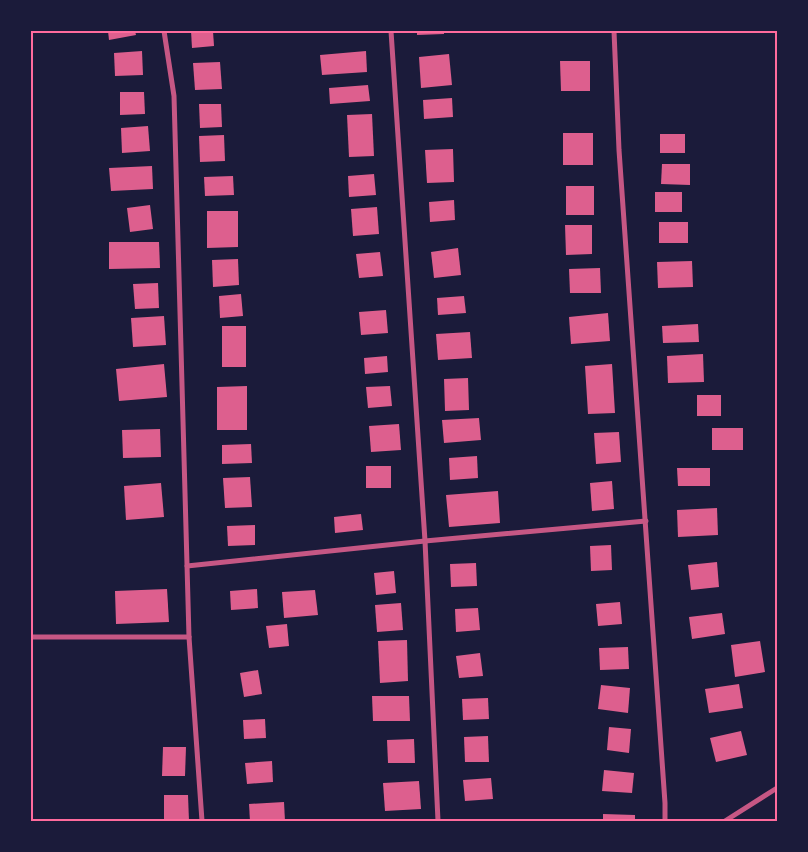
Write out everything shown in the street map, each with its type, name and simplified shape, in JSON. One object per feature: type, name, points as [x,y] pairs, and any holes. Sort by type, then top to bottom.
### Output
[{"type":"street","points":[[164,31],[174,96],[189,638],[202,821]]},
{"type":"street","points":[[392,31],[424,541],[438,821]]},
{"type":"street","points":[[614,31],[619,150],[646,521],[665,821]]},
{"type":"street","points":[[187,566],[424,541],[646,521]]},
{"type":"street","points":[[31,638],[189,638]]},
{"type":"street","points":[[725,821],[777,788]]},
{"type":"building","points":[[108,31],[135,31],[136,35],[109,40]]},
{"type":"building","points":[[191,31],[213,31],[214,46],[192,48]]},
{"type":"building","points":[[417,31],[444,31],[444,34],[417,35]]},
{"type":"building","points":[[142,51],[143,75],[115,76],[114,53]]},
{"type":"building","points":[[366,51],[367,72],[322,75],[320,55]]},
{"type":"building","points":[[449,54],[452,85],[421,88],[419,57]]},
{"type":"building","points":[[560,61],[590,61],[590,91],[561,91]]},
{"type":"building","points":[[220,62],[222,89],[195,90],[193,63]]},
{"type":"building","points":[[368,85],[370,101],[330,104],[329,88]]},
{"type":"building","points":[[120,92],[144,92],[145,114],[120,115]]},
{"type":"building","points":[[452,98],[453,117],[424,119],[423,100]]},
{"type":"building","points":[[199,104],[221,104],[222,127],[200,128]]},
{"type":"building","points":[[372,114],[374,156],[349,157],[347,115]]},
{"type":"building","points":[[148,126],[150,151],[122,153],[121,128]]},
{"type":"building","points":[[563,133],[593,133],[593,165],[563,165]]},
{"type":"building","points":[[660,134],[685,134],[685,153],[660,153]]},
{"type":"building","points":[[224,135],[225,161],[200,162],[199,136]]},
{"type":"building","points":[[453,149],[454,182],[427,183],[425,150]]},
{"type":"building","points":[[662,164],[690,164],[690,185],[661,184]]},
{"type":"building","points":[[152,166],[153,189],[111,191],[109,168]]},
{"type":"building","points":[[374,174],[376,195],[349,197],[348,176]]},
{"type":"building","points":[[233,176],[234,195],[205,196],[204,177]]},
{"type":"building","points":[[566,186],[594,186],[594,215],[566,215]]},
{"type":"building","points":[[655,192],[682,192],[682,212],[655,212]]},
{"type":"building","points":[[454,200],[455,220],[430,222],[429,202]]},
{"type":"building","points":[[150,205],[153,229],[130,232],[127,208]]},
{"type":"building","points":[[377,207],[379,234],[353,236],[351,209]]},
{"type":"building","points":[[207,211],[238,211],[238,247],[207,248]]},
{"type":"building","points":[[659,222],[688,222],[688,243],[659,243]]},
{"type":"building","points":[[565,225],[592,225],[592,254],[566,255]]},
{"type":"building","points":[[109,242],[159,242],[160,268],[109,269]]},
{"type":"building","points":[[458,248],[461,275],[434,278],[431,252]]},
{"type":"building","points":[[380,252],[383,276],[359,278],[356,254]]},
{"type":"building","points":[[238,259],[239,285],[213,287],[212,260]]},
{"type":"building","points":[[692,261],[693,287],[658,288],[657,262]]},
{"type":"building","points":[[600,268],[601,293],[570,293],[569,269]]},
{"type":"building","points":[[158,283],[159,308],[135,309],[133,284]]},
{"type":"building","points":[[241,294],[243,316],[220,318],[219,296]]},
{"type":"building","points":[[464,296],[466,313],[438,315],[437,298]]},
{"type":"building","points":[[386,310],[388,333],[361,335],[359,312]]},
{"type":"building","points":[[608,313],[610,341],[571,344],[569,317]]},
{"type":"building","points":[[164,316],[166,345],[133,347],[131,318]]},
{"type":"building","points":[[698,324],[699,342],[663,343],[662,326]]},
{"type":"building","points":[[222,326],[246,326],[246,367],[222,367]]},
{"type":"building","points":[[470,332],[472,358],[438,360],[436,334]]},
{"type":"building","points":[[703,354],[704,382],[668,383],[667,356]]},
{"type":"building","points":[[387,356],[388,372],[365,374],[364,358]]},
{"type":"building","points":[[164,364],[167,397],[119,401],[116,369]]},
{"type":"building","points":[[612,364],[615,413],[588,414],[585,366]]},
{"type":"building","points":[[468,378],[469,410],[445,411],[444,379]]},
{"type":"building","points":[[247,386],[247,430],[217,430],[217,387]]},
{"type":"building","points":[[390,386],[392,406],[368,408],[366,387]]},
{"type":"building","points":[[697,395],[721,395],[721,416],[697,416]]},
{"type":"building","points":[[479,418],[481,440],[444,443],[442,420]]},
{"type":"building","points":[[399,424],[401,450],[371,452],[369,426]]},
{"type":"building","points":[[712,428],[743,428],[743,450],[712,450]]},
{"type":"building","points":[[160,429],[161,457],[123,458],[122,430]]},
{"type":"building","points":[[619,432],[621,462],[596,464],[594,433]]},
{"type":"building","points":[[251,444],[252,463],[222,464],[222,445]]},
{"type":"building","points":[[477,456],[478,478],[450,480],[449,458]]},
{"type":"building","points":[[366,466],[391,466],[391,488],[366,488]]},
{"type":"building","points":[[677,468],[710,468],[710,486],[678,486]]},
{"type":"building","points":[[250,477],[252,507],[225,508],[223,478]]},
{"type":"building","points":[[612,481],[614,509],[592,511],[590,483]]},
{"type":"building","points":[[161,483],[164,517],[126,520],[124,486]]},
{"type":"building","points":[[498,491],[500,523],[449,527],[446,495]]},
{"type":"building","points":[[717,508],[718,535],[678,537],[677,510]]},
{"type":"building","points":[[361,514],[363,530],[335,533],[334,517]]},
{"type":"building","points":[[255,525],[255,545],[228,546],[227,526]]},
{"type":"building","points":[[611,545],[612,570],[591,571],[590,546]]},
{"type":"building","points":[[717,562],[719,587],[691,590],[688,565]]},
{"type":"building","points":[[476,563],[477,586],[451,587],[450,564]]},
{"type":"building","points":[[394,571],[396,593],[376,595],[374,573]]},
{"type":"building","points":[[167,589],[169,622],[116,624],[115,591]]},
{"type":"building","points":[[257,589],[258,608],[231,610],[230,591]]},
{"type":"building","points":[[315,590],[318,615],[284,618],[282,592]]},
{"type":"building","points":[[620,602],[622,624],[598,626],[596,604]]},
{"type":"building","points":[[401,603],[403,630],[377,632],[375,605]]},
{"type":"building","points":[[478,608],[480,630],[456,632],[455,609]]},
{"type":"building","points":[[722,613],[725,634],[692,639],[689,617]]},
{"type":"building","points":[[287,624],[289,646],[269,648],[266,626]]},
{"type":"building","points":[[407,640],[408,681],[380,683],[378,641]]},
{"type":"building","points":[[760,641],[765,672],[735,677],[731,645]]},
{"type":"building","points":[[628,647],[629,669],[600,670],[599,648]]},
{"type":"building","points":[[480,653],[483,676],[459,678],[456,656]]},
{"type":"building","points":[[258,670],[262,694],[244,697],[240,673]]},
{"type":"building","points":[[739,684],[743,708],[709,713],[705,689]]},
{"type":"building","points":[[601,685],[630,688],[628,713],[598,709]]},
{"type":"building","points":[[372,696],[409,696],[410,721],[373,721]]},
{"type":"building","points":[[488,698],[489,719],[463,720],[462,699]]},
{"type":"building","points":[[265,719],[266,738],[244,739],[243,720]]},
{"type":"building","points":[[609,727],[631,729],[629,753],[607,750]]},
{"type":"building","points":[[741,731],[747,755],[716,762],[710,738]]},
{"type":"building","points":[[488,736],[489,762],[465,762],[464,737]]},
{"type":"building","points":[[414,739],[415,763],[388,763],[387,740]]},
{"type":"building","points":[[163,747],[186,747],[185,776],[162,776]]},
{"type":"building","points":[[272,761],[273,782],[247,784],[245,763]]},
{"type":"building","points":[[604,770],[634,773],[632,793],[602,791]]},
{"type":"building","points":[[491,778],[493,799],[465,801],[463,780]]},
{"type":"building","points":[[419,781],[421,809],[385,811],[383,783]]},
{"type":"building","points":[[164,795],[188,795],[189,821],[164,821]]},
{"type":"building","points":[[284,802],[285,821],[250,821],[249,804]]},
{"type":"building","points":[[603,814],[635,815],[635,821],[603,821]]}]
